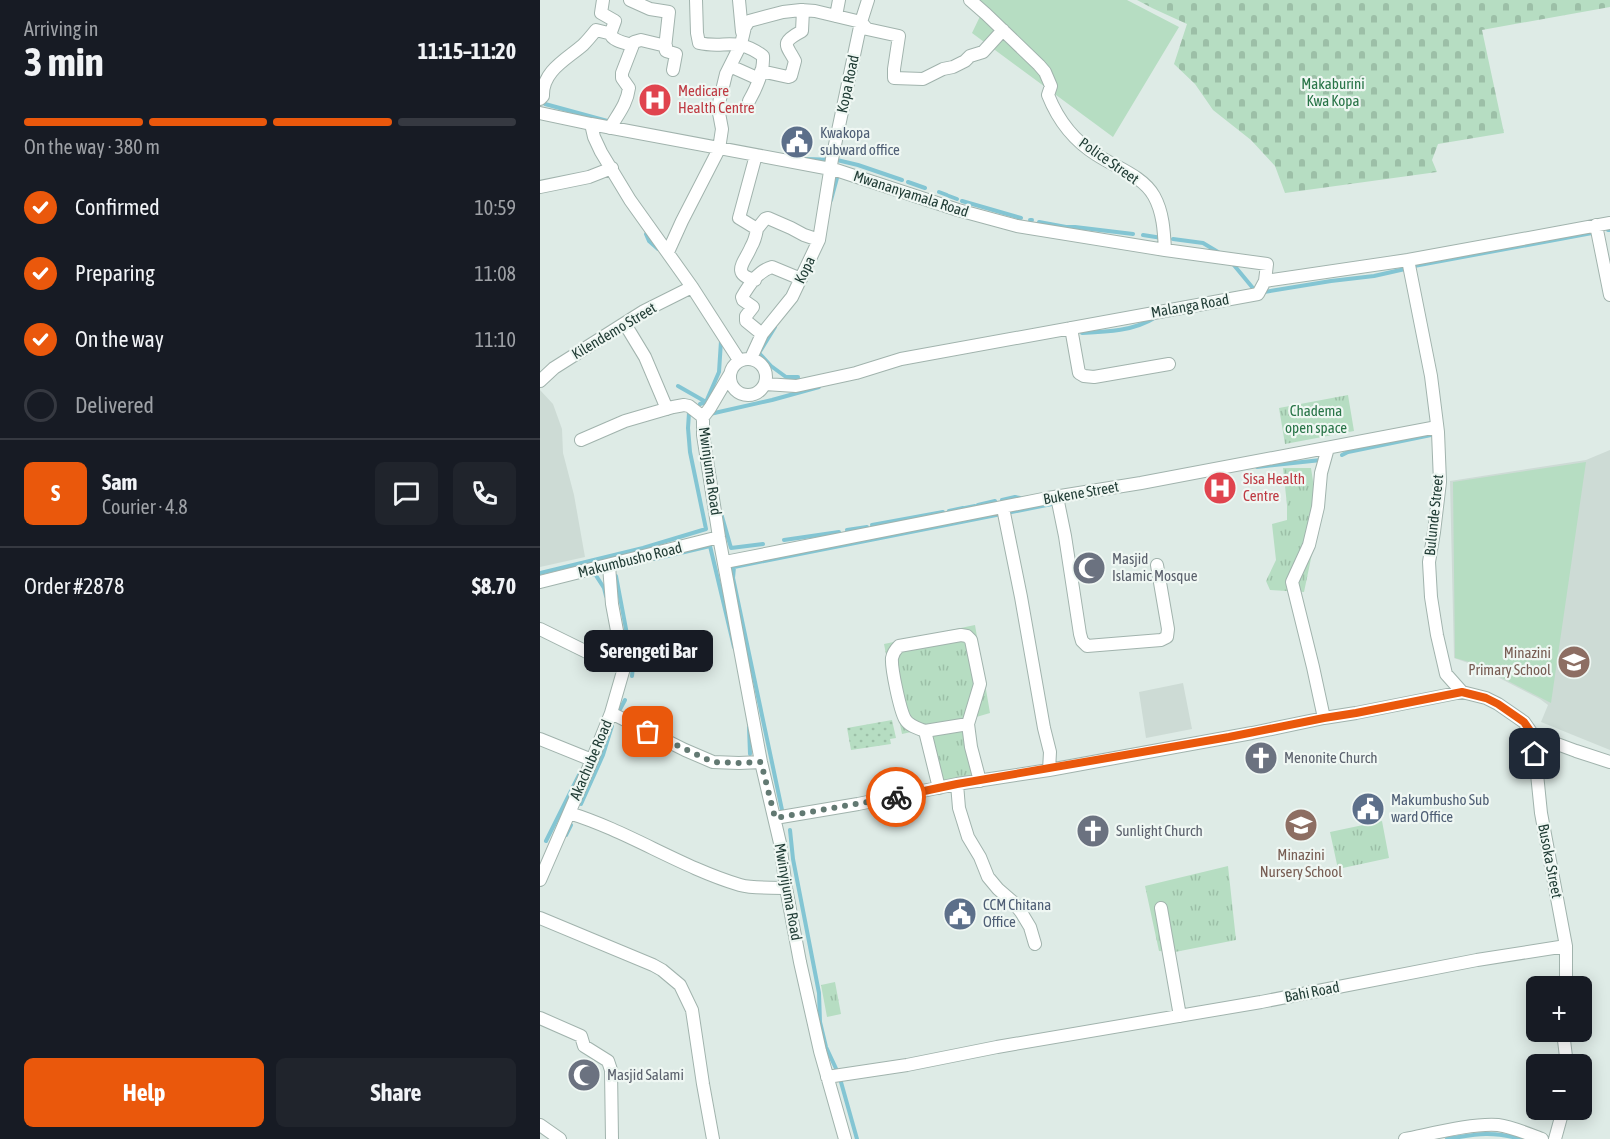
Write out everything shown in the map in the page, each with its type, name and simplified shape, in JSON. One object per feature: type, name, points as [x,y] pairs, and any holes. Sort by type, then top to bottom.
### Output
[{"type":"street","points":[[603,0],[602,13],[615,21],[610,33],[612,38],[632,45]]},
{"type":"street","points":[[630,0],[650,9],[669,12],[666,51],[676,54],[673,70]]},
{"type":"street","points":[[696,0],[699,43],[742,40],[763,56],[760,75],[749,101]]},
{"type":"street","points":[[739,0],[742,40]]},
{"type":"street","points":[[836,16],[839,0]]},
{"type":"street","name":"Kopa Road","points":[[831,169],[861,22],[868,0]]},
{"type":"street","name":"Police Street","points":[[970,0],[1046,72],[1051,86],[1048,95],[1054,110],[1083,145],[1134,177],[1153,194],[1164,225],[1165,250]]},
{"type":"street","points":[[730,66],[760,75],[791,76],[795,61],[787,49],[787,44],[793,36],[802,31],[803,10]]},
{"type":"street","points":[[668,252],[719,149],[722,129],[719,103],[726,74],[749,21],[783,12],[803,10],[827,13],[861,22],[867,29],[899,36],[894,78],[916,80],[983,52],[1003,30]]},
{"type":"street","points":[[540,99],[543,96],[542,88],[554,68],[584,44],[596,30],[610,33]]},
{"type":"street","points":[[610,128],[628,96],[629,88],[622,78],[622,73],[632,45],[639,39],[666,45]]},
{"type":"street","name":"Mwananyamala Road","points":[[540,113],[831,169],[958,210],[1017,226],[1267,264],[1265,281]]},
{"type":"street","points":[[591,124],[601,152],[630,200],[745,359]]},
{"type":"street","points":[[756,155],[739,219],[757,229]]},
{"type":"street","points":[[540,187],[589,177],[612,168]]},
{"type":"street","name":"Kopa","points":[[745,359],[792,297],[819,240],[831,169]]},
{"type":"street","points":[[754,280],[744,276],[740,267],[752,247],[757,229],[765,219],[768,218],[804,236],[819,240]]},
{"type":"street","name":"Malanga Road","points":[[765,384],[796,386],[856,373],[901,359],[1258,294],[1265,281],[1408,260],[1610,223]]},
{"type":"street","points":[[1596,225],[1610,295]]},
{"type":"street","name":"Bulunde Street","points":[[1408,260],[1431,376],[1437,427],[1440,482],[1429,562],[1431,597],[1446,674],[1462,692]]},
{"type":"street","points":[[762,334],[746,321],[746,316],[753,307],[742,297],[754,280],[765,269],[772,267],[801,279]]},
{"type":"street","name":"Kilendemo Street","points":[[540,381],[554,368],[644,311],[692,286]]},
{"type":"street","points":[[625,324],[645,357],[667,409]]},
{"type":"street","points":[[1071,328],[1079,373],[1084,376],[1094,377],[1170,363]]},
{"type":"street","points":[[707,412],[735,364],[745,359],[757,360],[767,376],[759,392],[742,394],[737,392],[731,384],[730,374]]},
{"type":"street","points":[[707,412],[737,392]]},
{"type":"street","points":[[582,440],[625,421],[684,405],[707,412]]},
{"type":"street","name":"Mwinjuma Road","points":[[707,412],[703,435],[719,537]]},
{"type":"street","name":"Bukene Street","points":[[725,562],[1058,497],[1437,427]]},
{"type":"street","points":[[1324,718],[1292,582],[1309,545],[1318,507],[1321,473],[1328,448]]},
{"type":"street","points":[[1058,497],[1080,634],[1087,646],[1161,640],[1167,637],[1168,629],[1157,565]]},
{"type":"street","points":[[1003,508],[1050,752],[1049,770]]},
{"type":"street","name":"Mwinyijuma Road","points":[[719,537],[761,762],[775,818],[800,962],[827,1077],[845,1139]]},
{"type":"street","name":"Makumbusho Road","points":[[540,582],[719,537]]},
{"type":"street","name":"Akachube Road","points":[[540,880],[544,861],[569,813],[611,713],[624,668],[612,604],[609,566]]},
{"type":"street","points":[[540,629],[624,668]]},
{"type":"street","points":[[968,724],[925,730],[905,721],[891,661],[894,651],[899,646],[961,635],[971,640],[980,684],[968,724],[971,747],[980,781]]},
{"type":"street","points":[[775,818],[1252,733],[1462,692],[1480,696],[1498,704],[1524,722],[1533,735],[1610,762]]},
{"type":"street","points":[[611,713],[713,762],[761,762]]},
{"type":"street","points":[[925,730],[939,788]]},
{"type":"street","name":"Busoka Street","points":[[1533,735],[1541,813],[1566,946],[1566,976]]},
{"type":"street","points":[[540,739],[592,760]]},
{"type":"street","points":[[957,784],[959,808],[968,837],[988,877],[1021,912],[1030,927],[1035,944]]},
{"type":"street","points":[[569,813],[594,821],[693,867],[742,885],[786,888]]},
{"type":"street","points":[[1161,908],[1180,1016]]},
{"type":"street","points":[[540,918],[653,965],[680,986],[692,1010],[713,1139]]},
{"type":"street","name":"Bahi Road","points":[[827,1077],[907,1065],[1477,960],[1566,946]]},
{"type":"street","points":[[540,1018],[581,1036],[584,1046],[608,1061],[611,1070],[612,1139]]},
{"type":"street","points":[[1554,1139],[1560,1120]]},
{"type":"street","points":[[540,1125],[560,1139]]},
{"type":"street","points":[[1405,1139],[1479,1126],[1498,1125],[1542,1139]]},
{"type":"shaded area","points":[[540,390],[553,404],[562,429],[563,453],[574,495],[585,557],[540,567]]},
{"type":"shaded area","points":[[1610,450],[1610,750],[1541,722],[1548,705],[1540,699],[1474,665],[1454,658],[1450,481],[1586,460]]},
{"type":"shaded area","points":[[1183,683],[1192,729],[1146,738],[1139,692]]},
{"type":"green space","points":[[979,0],[1127,0],[1179,27],[1113,137],[972,33],[985,6]]},
{"type":"green space","name":"Makaburini Kwa Kopa","points":[[1137,0],[1610,0],[1610,7],[1482,30],[1504,133],[1438,144],[1432,160],[1437,172],[1285,193],[1275,166],[1251,140],[1213,110],[1195,84],[1174,64],[1187,24]]},
{"type":"green space","name":"Chadema open space","points":[[1348,395],[1354,431],[1285,444],[1279,408]]},
{"type":"green space","points":[[1586,462],[1551,703],[1473,663],[1455,658],[1453,482]]},
{"type":"green space","points":[[1283,468],[1311,468],[1319,520],[1304,592],[1270,590],[1266,581],[1276,560],[1272,524],[1287,520]]},
{"type":"green space","points":[[975,625],[990,713],[966,720],[977,775],[936,784],[925,729],[902,734],[884,644]]},
{"type":"green space","points":[[892,720],[896,738],[890,739],[891,744],[851,750],[847,728]]},
{"type":"green space","points":[[1382,821],[1389,858],[1338,869],[1330,832]]},
{"type":"green space","points":[[1228,866],[1236,940],[1175,952],[1159,951],[1145,886]]},
{"type":"green space","points":[[835,982],[841,1014],[827,1017],[821,985]]},
{"type":"waterway","points":[[545,104],[611,122]]},
{"type":"waterway","points":[[807,159],[837,160],[902,180]]},
{"type":"waterway","points":[[831,200],[837,178],[836,173]]},
{"type":"waterway","points":[[908,182],[925,188]]},
{"type":"waterway","points":[[939,192],[947,195]]},
{"type":"waterway","points":[[949,196],[957,199]]},
{"type":"waterway","points":[[962,201],[1021,218]]},
{"type":"waterway","points":[[1039,222],[1133,234]]},
{"type":"waterway","points":[[648,231],[646,234],[649,241],[658,249]]},
{"type":"waterway","points":[[1414,266],[1592,233]]},
{"type":"waterway","points":[[1143,235],[1162,238]]},
{"type":"waterway","points":[[1173,239],[1203,243],[1218,252]]},
{"type":"waterway","points":[[1233,264],[1257,293]]},
{"type":"waterway","points":[[1264,292],[1374,276],[1405,269]]},
{"type":"waterway","points":[[1082,333],[1130,328],[1156,317]]},
{"type":"waterway","points":[[775,327],[759,353],[786,377],[798,377],[797,383]]},
{"type":"waterway","points":[[700,404],[706,402],[719,372],[721,341]]},
{"type":"waterway","points":[[678,386],[706,402]]},
{"type":"waterway","points":[[710,414],[819,387]]},
{"type":"waterway","points":[[540,573],[643,548],[706,529],[690,452],[689,413]]},
{"type":"waterway","points":[[1342,455],[1431,435]]},
{"type":"waterway","points":[[1257,467],[1321,460]]},
{"type":"waterway","points":[[1002,500],[1020,498]]},
{"type":"waterway","points":[[978,505],[995,501]]},
{"type":"waterway","points":[[782,810],[733,578],[734,567],[1057,503]]},
{"type":"waterway","points":[[965,508],[975,506]]},
{"type":"waterway","points":[[949,511],[963,508]]},
{"type":"waterway","points":[[872,525],[943,512]]},
{"type":"waterway","points":[[721,513],[731,548],[763,544]]},
{"type":"waterway","points":[[847,530],[867,527]]},
{"type":"waterway","points":[[784,540],[839,532]]},
{"type":"waterway","points":[[655,559],[710,546],[734,647]]},
{"type":"waterway","points":[[592,575],[595,574],[606,596]]},
{"type":"waterway","points":[[616,576],[633,666],[632,676]]},
{"type":"waterway","points":[[618,713],[625,700]]},
{"type":"waterway","points":[[581,804],[603,755],[612,726]]},
{"type":"waterway","points":[[749,727],[750,754]]},
{"type":"waterway","points":[[546,841],[579,775]]},
{"type":"waterway","points":[[566,835],[571,825]]},
{"type":"waterway","points":[[790,830],[793,859],[819,993],[820,1022],[826,1047],[839,1075],[857,1139]]},
{"type":"waterway","points":[[1447,1139],[1484,1134],[1521,1139]]},
{"type":"way so far","points":[[648,732],[713,762],[761,762],[775,818],[896,797]]},
{"type":"place","name":"Medicare Health Centre","points":[[655,100]]},
{"type":"place","name":"Kwakopa subward office","points":[[797,142]]},
{"type":"place","name":"Sisa Health Centre","points":[[1220,488]]},
{"type":"place","name":"Masjid Islamic Mosque","points":[[1089,568]]},
{"type":"place","name":"Minazini Primary School","points":[[1574,662]]},
{"type":"place","name":"Serengeti Bar","points":[[648,732]]},
{"type":"place","name":"Menonite Church","points":[[1261,758]]},
{"type":"place","name":"Makumbusho Sub ward Office","points":[[1368,809]]},
{"type":"place","name":"Minazini Nursery School","points":[[1301,825]]},
{"type":"place","name":"Sunlight Church","points":[[1093,831]]},
{"type":"place","name":"CCM Chitana Office","points":[[960,914]]},
{"type":"place","name":"Masjid Salami","points":[[584,1075]]},
{"type":"route","points":[[896,797],[957,784],[1049,770],[1252,733],[1462,692],[1486,698],[1524,722],[1533,735],[1535,754]]}]
